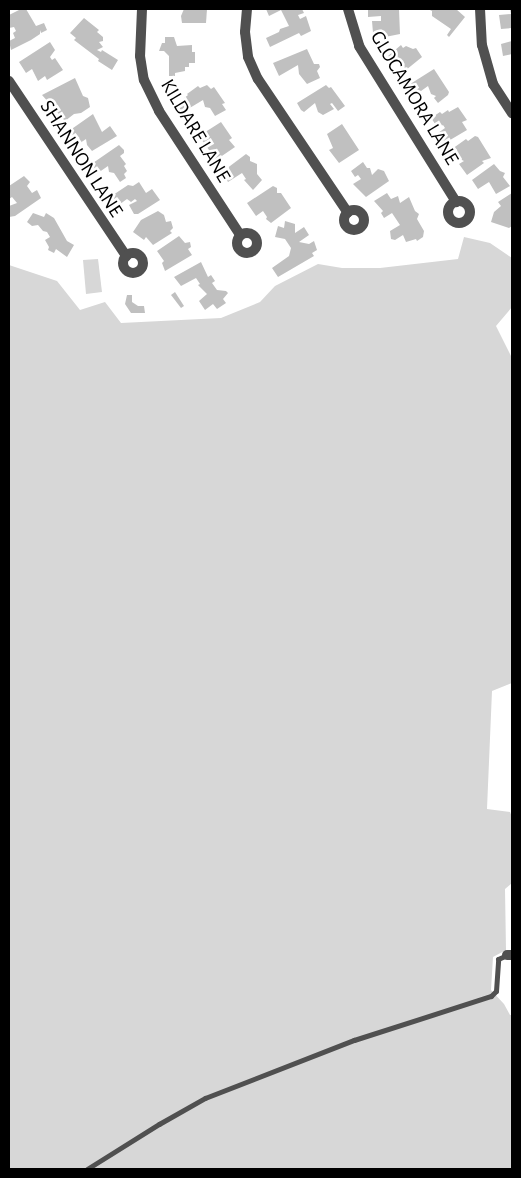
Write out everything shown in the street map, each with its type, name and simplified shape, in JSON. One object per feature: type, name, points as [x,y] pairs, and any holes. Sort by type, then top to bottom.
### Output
[{"type":"street","name":"KILDARE LANE","points":[[142,9],[140,56],[144,80],[159,111],[240,235]]},
{"type":"street","points":[[247,9],[245,32],[248,57],[258,79],[348,213]]},
{"type":"street","name":"GLOCAMORA LANE","points":[[348,9],[359,46],[456,202]]},
{"type":"street","points":[[480,9],[482,45],[493,84],[512,113]]},
{"type":"street","name":"SHANNON LANE","points":[[9,80],[126,256]]},
{"type":"lane","points":[[87,1169],[127,1143],[205,1098],[354,1040],[491,996],[496,991],[498,959],[510,955]]},
{"type":"shaded area","points":[[464,237],[490,243],[512,258],[512,307],[496,326],[512,358],[512,683],[492,691],[487,809],[510,812],[512,817],[512,883],[505,889],[506,950],[493,957],[491,990],[504,1004],[510,1015],[512,1015],[512,1169],[9,1169],[9,265],[57,281],[80,310],[105,302],[121,323],[221,318],[260,302],[275,286],[318,264],[342,268],[380,268],[458,259]]},
{"type":"shaded area","points":[[98,259],[102,292],[86,294],[83,260]]},
{"type":"building","points":[[21,9],[26,9],[36,26],[44,23],[47,30],[41,33],[40,30],[40,34],[11,50],[9,41],[15,38],[13,33],[16,31],[14,27],[9,28],[9,15]]},
{"type":"building","points":[[184,9],[207,9],[206,23],[182,23],[181,16]]},
{"type":"building","points":[[266,9],[302,9],[304,13],[298,15],[300,19],[306,16],[311,31],[301,36],[299,33],[270,47],[266,38],[279,32],[280,29],[289,26],[281,10],[269,16]]},
{"type":"building","points":[[368,9],[399,9],[400,34],[385,37],[385,32],[373,33],[372,21],[381,21],[381,16],[368,17]]},
{"type":"building","points":[[428,9],[456,9],[465,17],[449,37],[447,35],[451,29],[432,16],[432,11]]},
{"type":"building","points":[[510,9],[512,9],[512,28],[501,29],[499,15],[511,14]]},
{"type":"building","points":[[84,18],[99,30],[97,32],[103,37],[103,41],[99,42],[103,47],[97,50],[101,52],[102,50],[118,60],[112,70],[98,61],[99,59],[74,40],[76,38],[70,33]]},
{"type":"building","points":[[165,37],[174,37],[177,46],[192,45],[192,52],[195,52],[195,63],[189,63],[189,67],[185,67],[185,71],[175,73],[175,76],[169,76],[169,56],[164,51],[159,51],[162,43],[165,43]]},
{"type":"building","points":[[512,41],[512,54],[503,56],[501,44]]},
{"type":"building","points":[[50,42],[55,50],[50,57],[52,60],[55,58],[63,70],[47,80],[45,76],[38,81],[32,69],[26,73],[19,62]]},
{"type":"building","points":[[401,45],[403,48],[406,46],[413,49],[416,48],[422,57],[406,70],[402,66],[405,64],[397,60],[397,56],[392,60],[388,56]]},
{"type":"building","points":[[307,49],[314,64],[319,64],[320,67],[317,71],[320,78],[307,84],[299,74],[298,65],[279,76],[273,63]]},
{"type":"building","points":[[434,69],[449,92],[438,103],[434,98],[436,96],[431,94],[428,86],[414,96],[407,86]]},
{"type":"building","points":[[75,78],[83,96],[88,98],[90,107],[81,113],[74,114],[65,121],[42,95]]},
{"type":"building","points":[[207,85],[211,89],[214,87],[225,103],[222,104],[226,110],[215,116],[210,108],[205,107],[203,100],[188,109],[189,111],[184,115],[177,104],[198,86],[200,88]]},
{"type":"building","points":[[326,85],[329,88],[331,87],[345,106],[338,111],[332,103],[330,104],[334,109],[323,115],[318,112],[315,103],[304,112],[301,110],[297,103]]},
{"type":"building","points":[[458,107],[467,120],[462,122],[467,130],[445,143],[438,133],[445,128],[443,125],[438,128],[431,118],[440,112],[442,114]]},
{"type":"building","points":[[93,114],[102,132],[110,126],[117,136],[92,151],[87,145],[86,139],[77,145],[66,133]]},
{"type":"building","points":[[221,122],[232,138],[229,140],[235,147],[216,160],[213,159],[199,136]]},
{"type":"building","points":[[342,124],[359,150],[339,163],[329,150],[333,148],[327,134]]},
{"type":"building","points":[[475,136],[478,137],[491,158],[482,161],[484,163],[467,175],[459,164],[464,161],[454,156],[452,149],[466,139],[468,141]]},
{"type":"building","points":[[119,145],[124,150],[124,153],[120,156],[126,164],[124,166],[127,171],[124,174],[126,178],[120,182],[114,173],[109,172],[108,166],[95,175],[90,165]]},
{"type":"building","points":[[246,154],[250,157],[250,161],[257,164],[257,174],[262,180],[253,190],[244,180],[246,179],[242,173],[228,182],[222,172]]},
{"type":"building","points":[[363,162],[367,168],[370,168],[372,175],[378,169],[384,171],[389,181],[366,197],[353,184],[361,179],[358,175],[355,177],[351,171]]},
{"type":"building","points":[[494,164],[500,171],[505,173],[503,177],[510,186],[496,194],[489,182],[478,189],[472,180]]},
{"type":"building","points":[[24,176],[30,182],[27,186],[32,193],[37,190],[41,198],[15,216],[9,217],[9,206],[17,203],[12,197],[9,199],[9,186]]},
{"type":"building","points":[[139,182],[146,193],[152,189],[160,200],[138,214],[134,214],[129,205],[137,201],[135,199],[131,202],[127,199],[116,207],[110,197],[128,185],[133,186]]},
{"type":"building","points":[[273,186],[277,188],[277,193],[281,193],[291,208],[271,223],[266,219],[267,217],[263,211],[256,216],[247,203]]},
{"type":"building","points":[[387,193],[391,199],[398,196],[400,203],[409,197],[415,211],[419,214],[417,219],[424,231],[423,237],[417,241],[416,239],[406,242],[403,235],[395,240],[391,239],[390,231],[400,225],[392,213],[384,218],[381,213],[383,211],[374,201]]},
{"type":"building","points":[[512,193],[512,226],[509,228],[491,222],[494,212],[501,206],[498,202]]},
{"type":"building","points":[[158,211],[164,215],[166,222],[171,221],[173,228],[170,231],[172,233],[153,245],[146,237],[144,240],[133,232],[141,220]]},
{"type":"building","points":[[33,213],[44,217],[46,213],[54,218],[67,241],[74,245],[67,257],[56,249],[54,253],[48,250],[49,247],[45,240],[50,237],[47,232],[43,231],[38,225],[32,226],[27,222]]},
{"type":"building","points":[[285,221],[295,224],[295,233],[304,227],[309,235],[299,242],[309,244],[314,241],[317,250],[312,253],[314,256],[278,277],[272,268],[289,256],[291,248],[285,239],[275,237],[278,226],[284,228]]},
{"type":"building","points":[[179,236],[185,243],[190,242],[191,247],[188,249],[192,255],[165,271],[162,263],[164,261],[157,251]]},
{"type":"building","points":[[201,262],[208,277],[211,275],[215,281],[212,283],[217,290],[228,293],[223,299],[226,303],[217,309],[213,304],[205,310],[199,301],[207,294],[198,285],[200,284],[196,278],[181,286],[174,277]]},
{"type":"building","points":[[175,292],[184,306],[181,308],[171,295]]},
{"type":"building","points":[[127,295],[132,295],[132,302],[138,306],[144,306],[145,313],[131,313],[125,304]]}]
